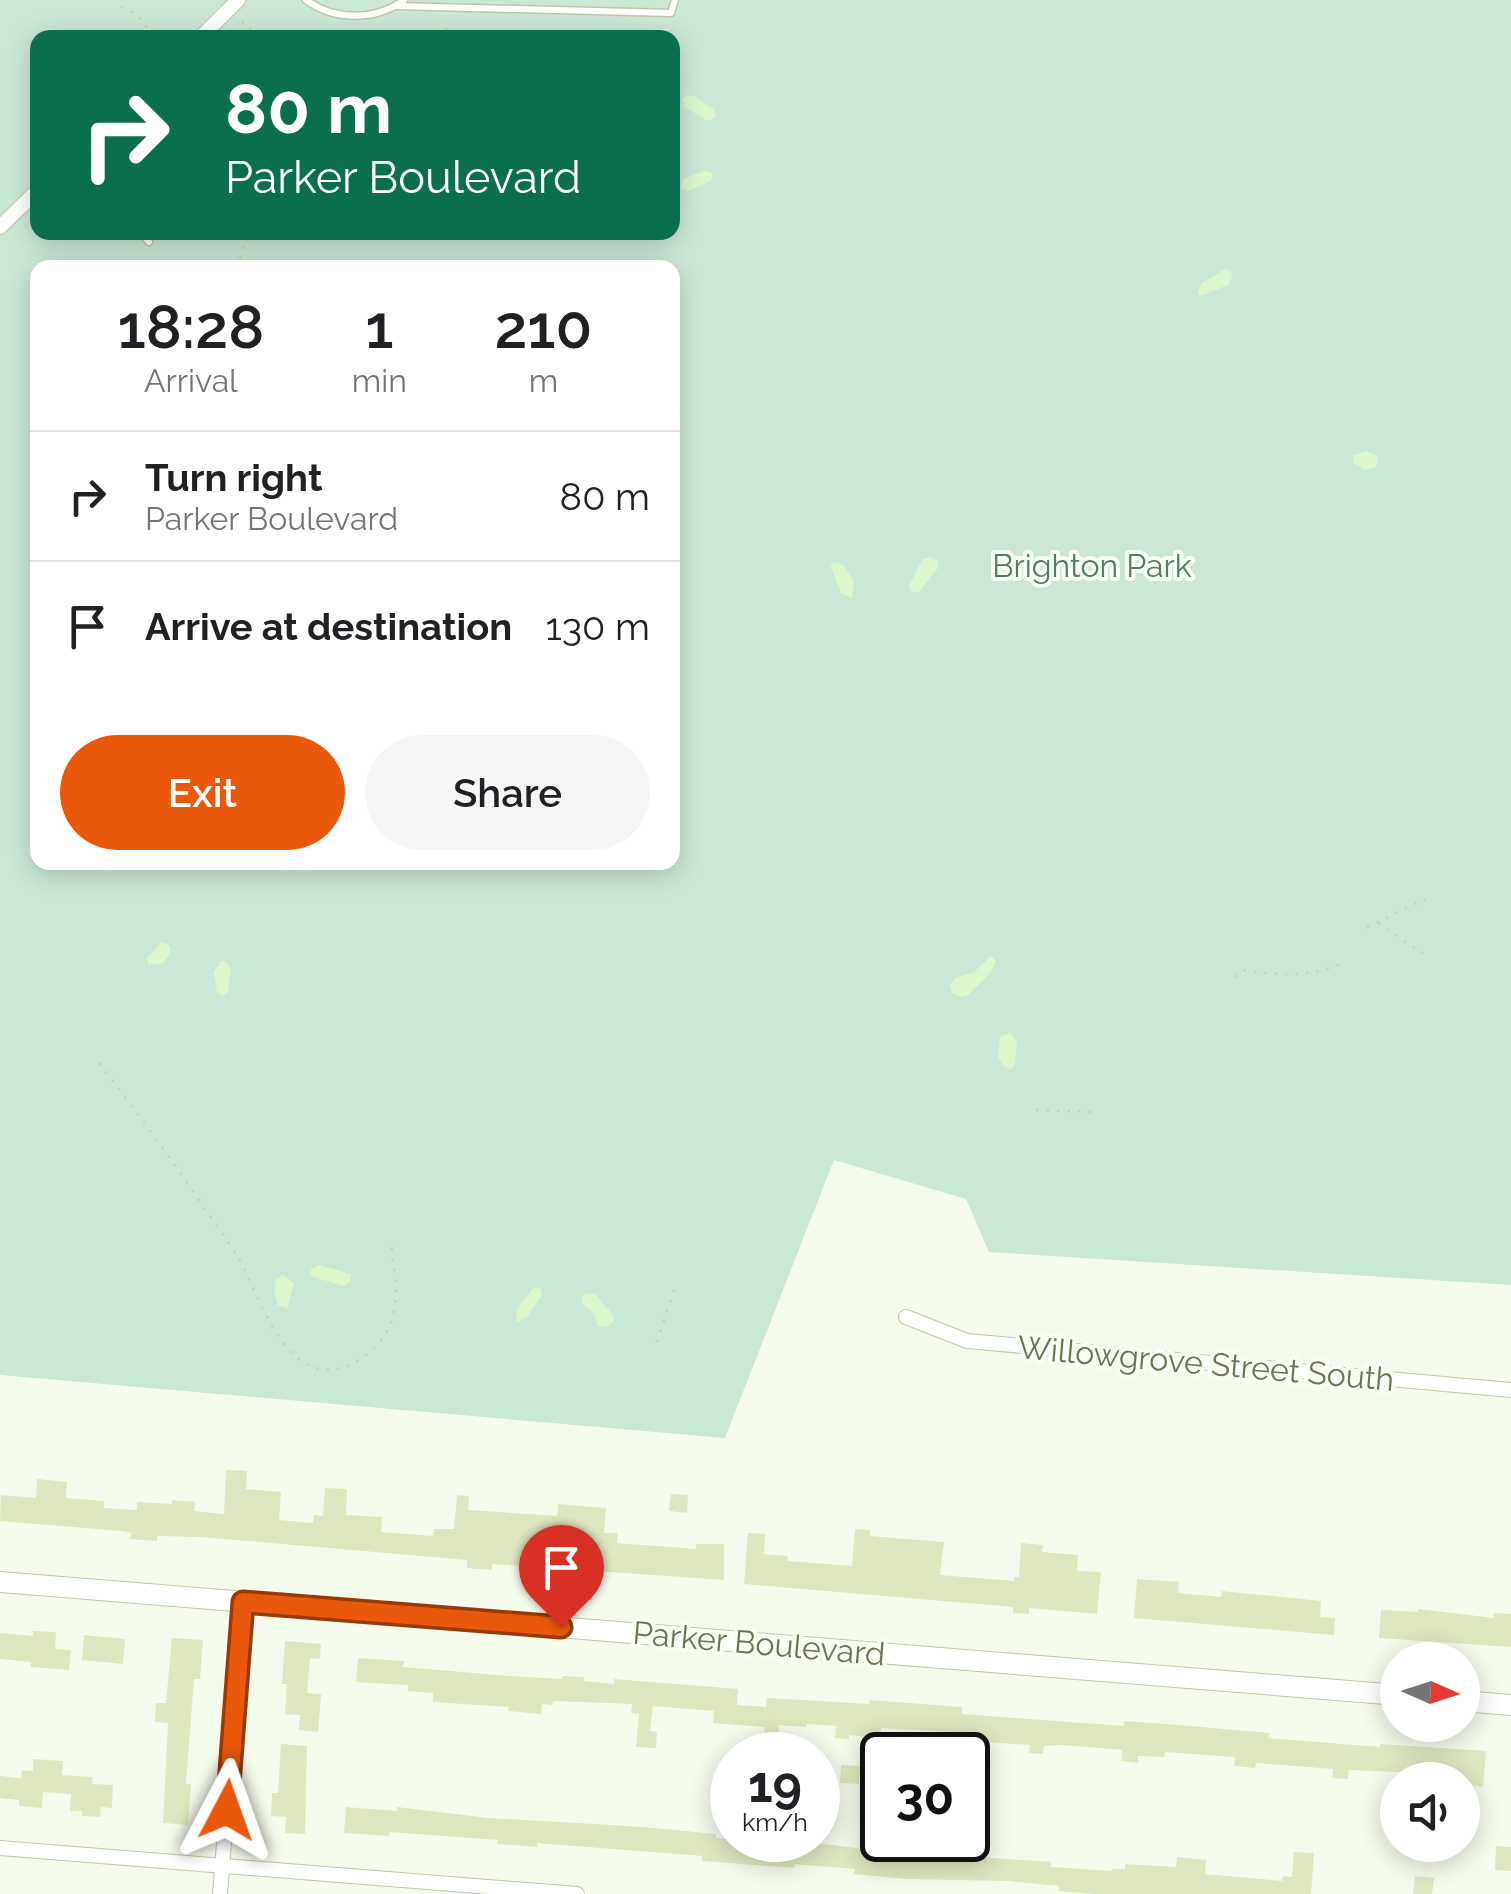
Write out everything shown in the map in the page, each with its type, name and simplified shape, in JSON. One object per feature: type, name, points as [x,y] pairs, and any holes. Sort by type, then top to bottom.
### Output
[{"type":"street","points":[[208,30],[238,0]]},
{"type":"street","points":[[0,228],[30,198]]},
{"type":"street","name":"Willowgrove Street South","points":[[906,1317],[966,1341],[1511,1390]]},
{"type":"street","name":"Parker Boulevard","points":[[0,1582],[1380,1694]]},
{"type":"street","points":[[220,1894],[243,1602]]},
{"type":"street","points":[[1480,1702],[1511,1705]]},
{"type":"street","points":[[0,1848],[577,1894]]},
{"type":"lane","points":[[306,0],[317,8],[356,16],[386,11],[404,0]]},
{"type":"lane","points":[[396,6],[671,13],[675,0]]},
{"type":"path","points":[[120,7],[136,14],[149,30]]},
{"type":"path","points":[[444,30],[462,8]]},
{"type":"path","points":[[241,20],[251,30]]},
{"type":"path","points":[[240,259],[245,240]]},
{"type":"path","points":[[1367,927],[1426,899]]},
{"type":"path","points":[[1377,923],[1426,955]]},
{"type":"path","points":[[1236,977],[1242,970],[1293,976],[1322,972],[1342,964]]},
{"type":"path","points":[[100,1062],[221,1232],[274,1328],[306,1365],[340,1370],[360,1361],[377,1346],[398,1299],[391,1244]]},
{"type":"path","points":[[1036,1110],[1097,1112]]},
{"type":"path","points":[[657,1342],[674,1290]]},
{"type":"green space","name":"Brighton Park","points":[[0,0],[1511,0],[1511,1285],[989,1252],[966,1199],[834,1160],[725,1438],[0,1375]]},
{"type":"sand","points":[[687,95],[715,110],[715,118],[707,121],[684,106],[682,99]]},
{"type":"sand","points":[[704,171],[713,173],[711,181],[687,191],[681,189],[683,179]]},
{"type":"sand","points":[[1225,269],[1231,271],[1228,285],[1200,296],[1202,283]]},
{"type":"sand","points":[[1367,451],[1378,457],[1376,467],[1365,470],[1353,463],[1353,455]]},
{"type":"sand","points":[[923,559],[938,561],[938,568],[920,591],[912,593],[909,585]]},
{"type":"sand","points":[[830,564],[843,565],[854,582],[852,598],[841,593]]},
{"type":"sand","points":[[162,942],[170,946],[170,954],[163,963],[148,965],[147,958]]},
{"type":"sand","points":[[991,956],[996,961],[984,980],[967,996],[952,993],[950,985],[955,978],[973,973]]},
{"type":"sand","points":[[221,961],[231,968],[228,992],[223,996],[217,992],[214,972]]},
{"type":"sand","points":[[1010,1033],[1017,1042],[1011,1069],[1003,1066],[998,1057],[1000,1037]]},
{"type":"sand","points":[[319,1265],[351,1274],[350,1282],[344,1286],[310,1276],[311,1270]]},
{"type":"sand","points":[[283,1275],[294,1283],[287,1309],[278,1305],[274,1290],[276,1279]]},
{"type":"sand","points":[[533,1288],[540,1288],[542,1295],[526,1318],[516,1322],[517,1310]]},
{"type":"sand","points":[[594,1293],[614,1316],[606,1327],[598,1326],[594,1314],[581,1302],[584,1294]]},
{"type":"building","points":[[226,1470],[247,1471],[246,1489],[281,1492],[279,1520],[313,1523],[314,1515],[323,1516],[325,1488],[347,1489],[346,1515],[382,1517],[381,1532],[433,1536],[434,1529],[454,1529],[457,1495],[469,1496],[468,1510],[557,1516],[558,1504],[606,1508],[604,1533],[618,1533],[617,1543],[696,1549],[696,1544],[724,1544],[724,1580],[492,1564],[492,1570],[467,1568],[467,1560],[201,1537],[130,1539],[131,1533],[121,1531],[0,1521],[1,1495],[36,1498],[37,1479],[67,1482],[66,1498],[104,1501],[104,1508],[137,1510],[137,1502],[172,1504],[172,1500],[195,1502],[194,1511],[224,1514]]},
{"type":"building","points":[[671,1494],[688,1495],[687,1513],[669,1511]]},
{"type":"building","points":[[855,1529],[870,1530],[870,1536],[944,1542],[940,1575],[1014,1581],[1014,1577],[1019,1577],[1021,1543],[1043,1545],[1042,1552],[1078,1555],[1077,1571],[1101,1572],[1097,1614],[1029,1608],[1029,1614],[1013,1613],[1013,1607],[744,1584],[748,1533],[765,1534],[764,1554],[788,1556],[787,1561],[852,1566]]},
{"type":"building","points":[[1137,1579],[1179,1582],[1178,1593],[1221,1597],[1222,1591],[1321,1601],[1320,1617],[1335,1618],[1334,1635],[1134,1618]]},
{"type":"building","points":[[1381,1610],[1494,1618],[1494,1613],[1511,1614],[1511,1647],[1379,1638]]},
{"type":"building","points":[[33,1631],[56,1632],[55,1649],[71,1650],[69,1670],[30,1667],[31,1662],[0,1659],[0,1633],[33,1636]]},
{"type":"building","points":[[84,1635],[125,1639],[123,1664],[82,1660]]},
{"type":"building","points":[[172,1638],[203,1640],[200,1679],[194,1679],[186,1784],[191,1784],[188,1825],[163,1823],[168,1723],[155,1722],[156,1703],[166,1703]]},
{"type":"building","points":[[285,1641],[321,1644],[320,1659],[310,1658],[307,1693],[321,1694],[318,1732],[299,1730],[300,1715],[285,1714]]},
{"type":"building","points":[[358,1658],[404,1661],[403,1667],[511,1676],[584,1677],[584,1681],[614,1684],[614,1679],[738,1689],[737,1705],[766,1707],[767,1698],[869,1704],[870,1700],[962,1707],[962,1714],[1124,1726],[1124,1721],[1167,1724],[1269,1733],[1268,1738],[1486,1751],[1483,1787],[1480,1762],[1380,1762],[1380,1771],[1349,1770],[1348,1779],[1332,1778],[1333,1769],[1256,1763],[1255,1768],[1234,1766],[1235,1757],[1165,1752],[1164,1757],[1138,1756],[1138,1763],[1122,1761],[1122,1750],[1063,1745],[1044,1746],[1043,1754],[1029,1753],[1030,1745],[990,1742],[990,1732],[881,1728],[881,1732],[849,1735],[849,1739],[840,1738],[836,1726],[807,1724],[779,1725],[778,1732],[764,1732],[765,1727],[713,1723],[714,1711],[653,1706],[650,1731],[657,1732],[656,1748],[636,1747],[639,1714],[631,1713],[632,1704],[553,1701],[552,1705],[542,1704],[541,1714],[508,1711],[509,1707],[433,1702],[433,1693],[408,1691],[408,1685],[356,1682]]},
{"type":"building","points":[[281,1744],[307,1746],[305,1834],[285,1833],[286,1817],[271,1816],[272,1793],[278,1793]]},
{"type":"building","points":[[33,1759],[63,1761],[62,1775],[93,1777],[92,1784],[113,1785],[112,1808],[101,1807],[100,1817],[82,1816],[82,1811],[70,1811],[71,1794],[43,1792],[42,1808],[19,1806],[19,1800],[0,1798],[0,1776],[21,1778],[22,1770],[33,1771]]},
{"type":"building","points":[[841,1765],[860,1766],[859,1784],[840,1783]]},
{"type":"building","points":[[346,1807],[397,1811],[397,1807],[489,1818],[710,1833],[710,1862],[702,1861],[702,1856],[537,1843],[537,1847],[497,1844],[498,1840],[389,1832],[389,1836],[344,1833]]},
{"type":"building","points":[[840,1846],[860,1848],[860,1862],[990,1862],[990,1858],[1112,1871],[1125,1869],[1125,1864],[1176,1867],[1177,1857],[1206,1860],[1205,1874],[1282,1881],[1283,1876],[1292,1877],[1294,1852],[1314,1853],[1311,1894],[1096,1894],[1009,1881],[906,1879],[854,1874],[855,1869],[795,1864],[794,1868],[715,1862],[840,1862]]},
{"type":"building","points":[[1496,1846],[1511,1847],[1511,1871],[1495,1870]]},
{"type":"building","points":[[1415,1876],[1434,1878],[1432,1894],[1413,1894]]},
{"type":"route","points":[[227,1810],[243,1602],[561,1627]]}]
